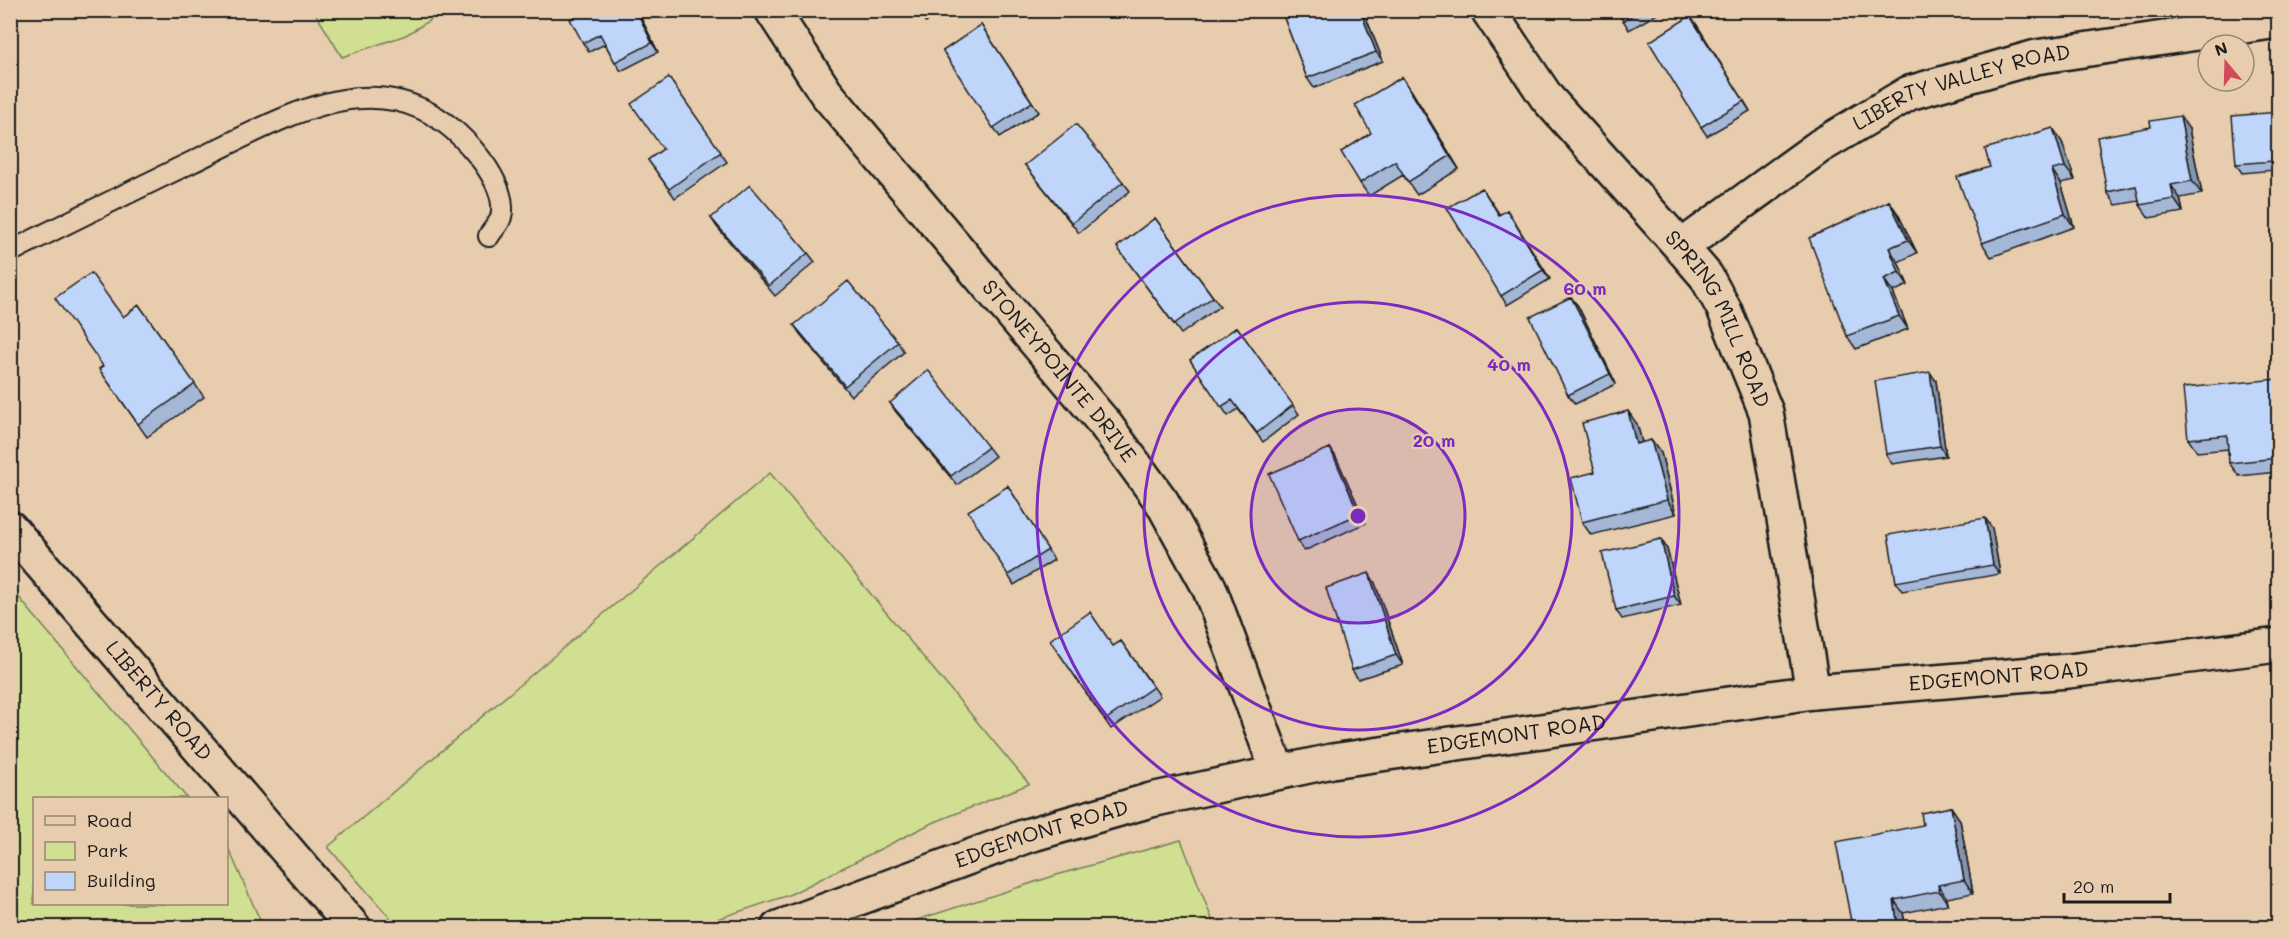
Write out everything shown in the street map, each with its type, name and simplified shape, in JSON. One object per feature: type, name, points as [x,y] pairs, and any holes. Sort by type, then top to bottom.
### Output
[{"type":"street","name":"STONEYPOINTE DRIVE","points":[[772,10],[826,93],[1105,424],[1162,502],[1209,587],[1278,772]]},
{"type":"street","name":"SPRING MILL ROAD","points":[[1488,10],[1547,98],[1706,276],[1724,309],[1766,412],[1813,692]]},
{"type":"street","name":"LIBERTY VALLEY ROAD","points":[[1681,247],[1820,146],[1909,93],[2036,57],[2278,21]]},
{"type":"street","name":"LIBERTY ROAD","points":[[10,528],[354,927]]},
{"type":"street","name":"EDGEMONT ROAD","points":[[778,927],[1026,836],[1151,800],[1344,759],[1813,692],[2068,671],[2278,645]]},
{"type":"lane","points":[[10,252],[63,224],[295,113],[344,99],[367,98],[395,100],[416,105],[443,121],[476,152],[491,173],[501,198],[501,217],[489,236]]},
{"type":"green space","points":[[314,11],[445,11],[406,35],[342,57]]},
{"type":"green space","points":[[770,473],[1029,784],[930,824],[789,895],[693,927],[398,927],[328,847]]},
{"type":"green space","points":[[11,588],[186,797],[33,797],[33,905],[228,905],[228,847],[263,927],[11,927]]},
{"type":"green space","points":[[1181,840],[1215,927],[895,927],[1060,874]]},
{"type":"building","points":[[585,10],[636,10],[652,43],[615,62],[600,34],[583,43],[570,19]]},
{"type":"building","points":[[1281,10],[1360,10],[1376,52],[1307,78]]},
{"type":"building","points":[[1617,10],[1641,10],[1623,21]]},
{"type":"building","points":[[1690,16],[1744,101],[1701,127],[1649,42]]},
{"type":"building","points":[[981,25],[1032,102],[993,128],[943,51]]},
{"type":"building","points":[[1402,77],[1450,156],[1408,182],[1395,161],[1360,183],[1341,152],[1371,133],[1355,105]]},
{"type":"building","points":[[669,78],[721,152],[669,189],[648,160],[663,149],[631,104]]},
{"type":"building","points":[[2278,112],[2278,179],[2275,179],[2273,161],[2236,164],[2232,116]]},
{"type":"building","points":[[2180,116],[2192,181],[2171,185],[2174,199],[2140,205],[2136,186],[2107,192],[2097,137],[2151,127],[2150,121]]},
{"type":"building","points":[[1076,124],[1123,182],[1072,223],[1025,165]]},
{"type":"building","points":[[2053,128],[2065,167],[2052,170],[2065,214],[1982,243],[1957,177],[1990,167],[1985,149]]},
{"type":"building","points":[[750,185],[808,253],[769,286],[711,218]]},
{"type":"building","points":[[1482,188],[1499,215],[1507,210],[1543,270],[1501,296],[1447,208]]},
{"type":"building","points":[[1889,201],[1908,240],[1889,248],[1899,272],[1884,279],[1899,316],[1847,336],[1809,238]]},
{"type":"building","points":[[1155,218],[1213,297],[1174,324],[1117,247]]},
{"type":"building","points":[[91,273],[123,317],[139,305],[195,384],[138,424],[99,369],[103,366],[55,298]]},
{"type":"building","points":[[848,281],[898,342],[845,386],[794,325]]},
{"type":"building","points":[[1571,297],[1610,374],[1568,395],[1530,317]]},
{"type":"building","points":[[1237,327],[1293,405],[1257,433],[1232,400],[1221,407],[1190,360]]},
{"type":"building","points":[[928,370],[988,447],[951,476],[890,403]]},
{"type":"building","points":[[1930,372],[1940,446],[1886,454],[1875,381]]},
{"type":"building","points":[[2278,379],[2278,458],[2229,463],[2227,435],[2188,439],[2183,388]]},
{"type":"building","points":[[1628,411],[1636,444],[1651,440],[1667,500],[1582,522],[1571,478],[1595,472],[1582,423]]},
{"type":"building","points":[[1330,448],[1359,514],[1298,541],[1269,474]]},
{"type":"building","points":[[1008,486],[1048,550],[1008,575],[968,511]]},
{"type":"building","points":[[1985,518],[1993,565],[1896,582],[1888,535]]},
{"type":"building","points":[[1661,539],[1674,596],[1616,610],[1602,553]]},
{"type":"building","points":[[1369,573],[1396,655],[1352,670],[1326,588]]},
{"type":"building","points":[[1090,612],[1113,646],[1121,641],[1153,687],[1105,720],[1050,640]]},
{"type":"building","points":[[1951,807],[1964,880],[1938,885],[1939,891],[1894,900],[1897,921],[1852,927],[1836,842],[1923,825],[1921,813]]}]
